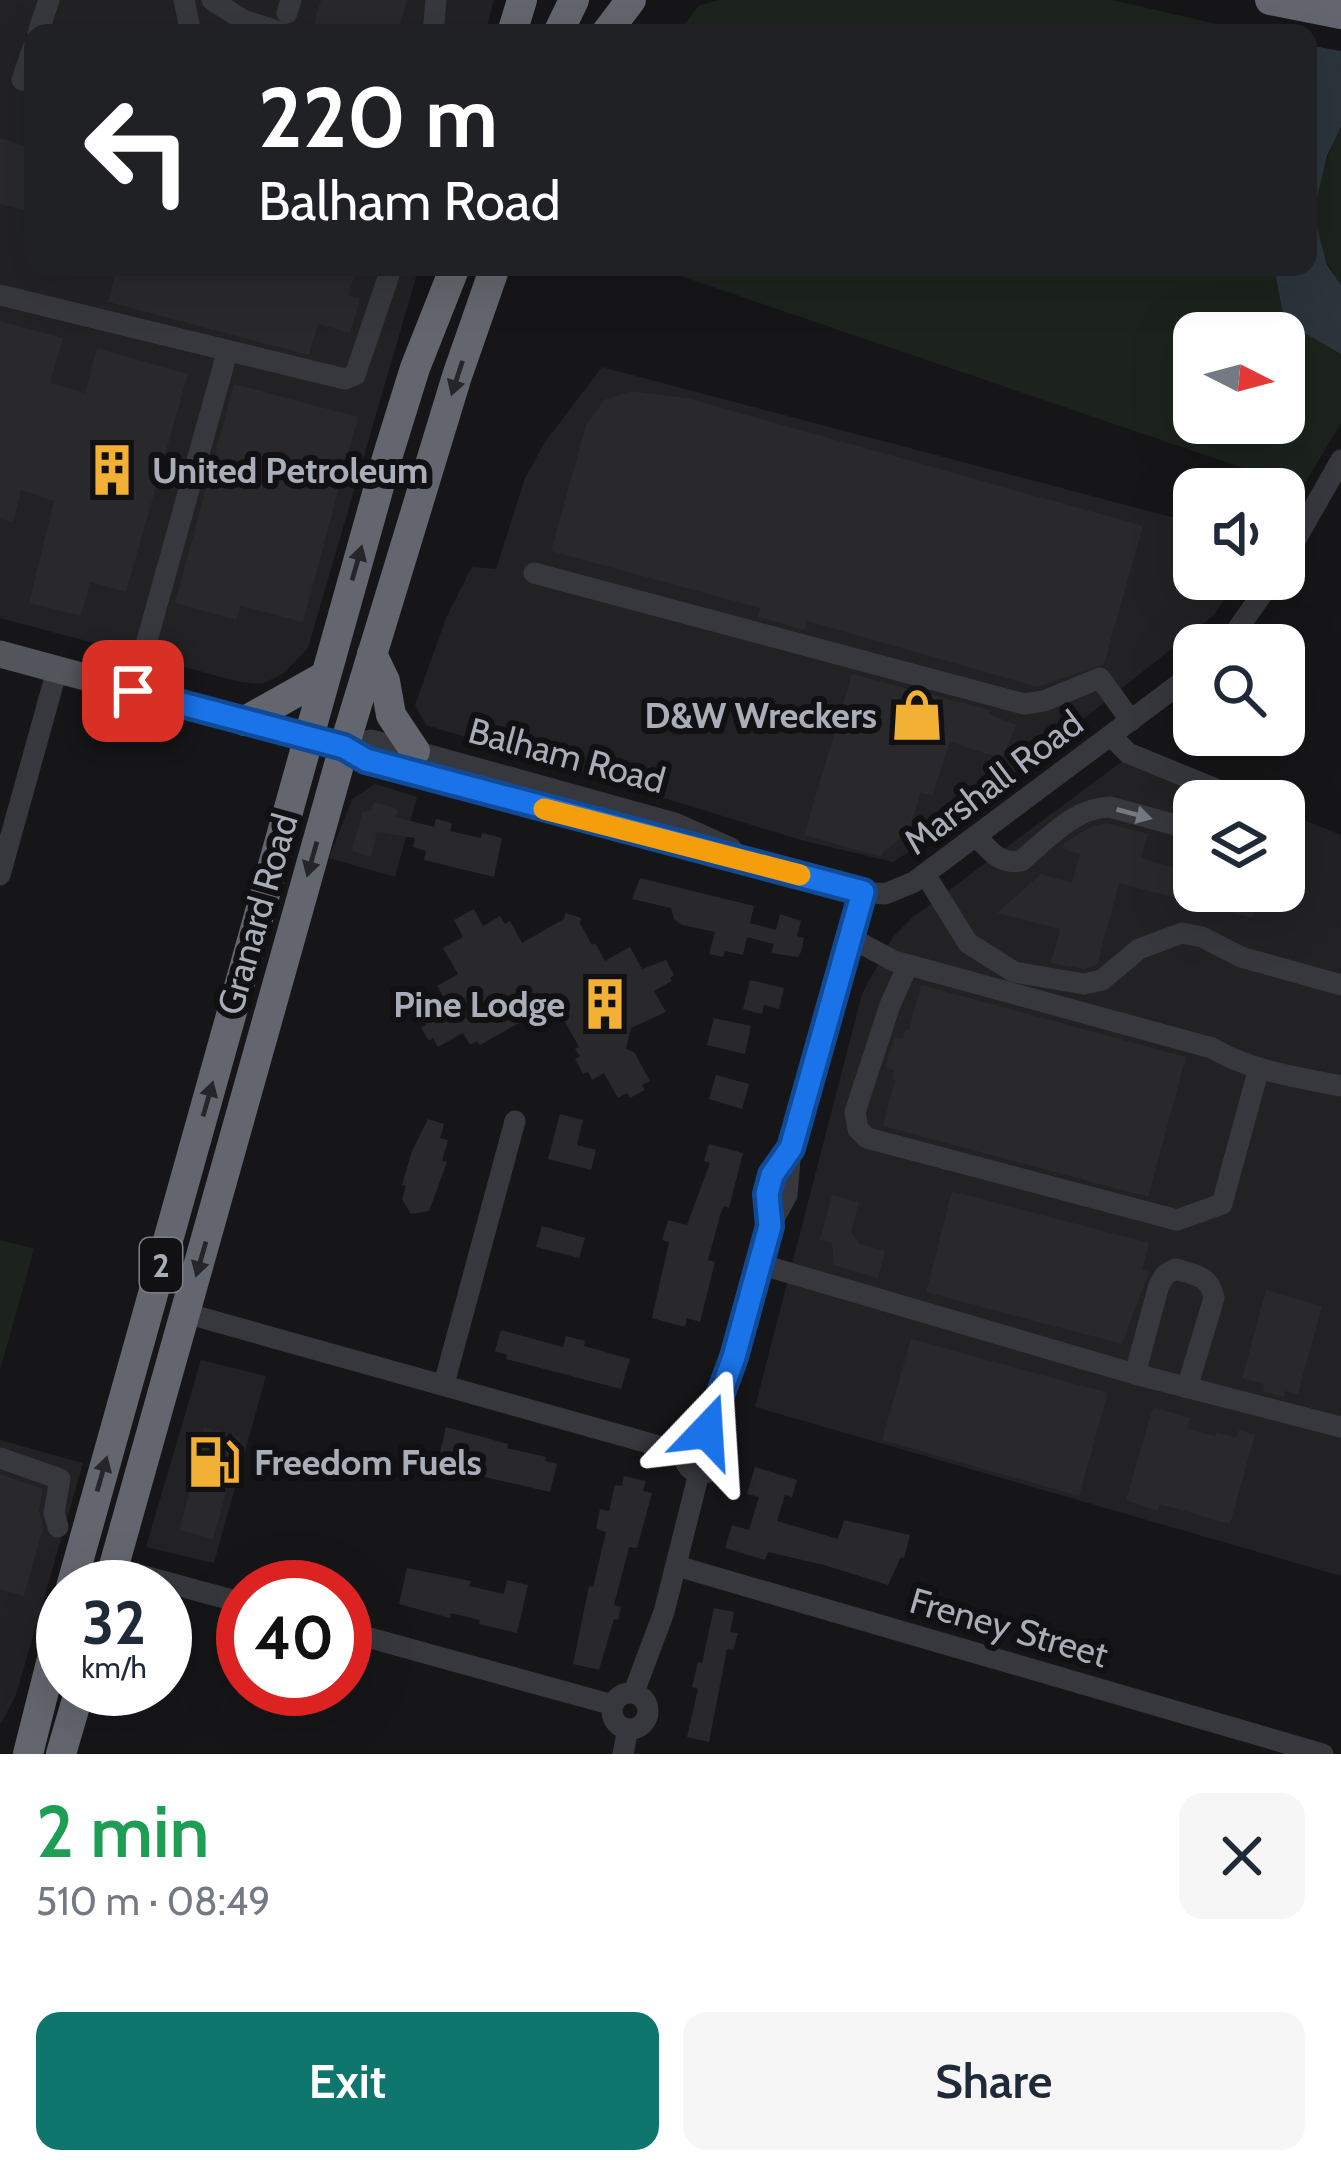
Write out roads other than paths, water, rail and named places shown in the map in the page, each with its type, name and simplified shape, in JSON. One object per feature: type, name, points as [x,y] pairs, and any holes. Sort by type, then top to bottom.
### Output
[{"type":"highway","points":[[613,24],[631,0]]},
{"type":"highway","points":[[1270,0],[1341,14]]},
{"type":"highway","points":[[415,368],[441,276]]},
{"type":"highway","name":"Granard Road","points":[[79,1560],[325,676],[415,368],[451,276]]},
{"type":"highway","name":"Granard Road","points":[[116,1560],[344,747],[492,276]]},
{"type":"highway","points":[[372,654],[385,681],[391,715],[415,751]]},
{"type":"highway","points":[[245,721],[325,676]]},
{"type":"highway","points":[[28,1754],[36,1711]]},
{"type":"highway","points":[[1,1754],[35,1715]]},
{"type":"highway","points":[[61,1754],[72,1716]]},
{"type":"main road","name":"Balham Road","points":[[0,654],[344,747]]},
{"type":"street","points":[[212,0],[243,20],[287,15]]},
{"type":"street","points":[[22,80],[24,74]]},
{"type":"street","points":[[0,295],[336,379],[355,375],[388,276]]},
{"type":"street","points":[[133,691],[227,353]]},
{"type":"street","points":[[1305,523],[1341,460]]},
{"type":"street","points":[[534,573],[1024,704],[1044,701],[1100,678],[1131,721]]},
{"type":"street","points":[[0,875],[57,670]]},
{"type":"street","name":"Marshall Road","points":[[863,892],[894,892],[925,874],[1173,689]]},
{"type":"street","points":[[1111,736],[1127,753],[1194,780]]},
{"type":"street","name":"Balham Road","points":[[344,747],[371,740],[675,823],[763,866]]},
{"type":"street","name":"Balham Road","points":[[344,747],[366,760],[863,892]]},
{"type":"street","points":[[976,836],[1003,862],[1021,861],[1075,817],[1096,808],[1110,807],[1173,824]]},
{"type":"street","points":[[925,874],[968,943],[1014,972],[1084,985],[1102,980],[1139,949],[1182,934],[1241,957],[1341,985]]},
{"type":"street","points":[[706,1438],[770,1226],[767,1194],[772,1175],[791,1148],[863,892]]},
{"type":"street","points":[[851,938],[908,965],[1211,1048],[1259,1068],[1341,1086]]},
{"type":"street","points":[[908,965],[855,1112],[858,1129],[867,1138],[1177,1220],[1222,1204],[1259,1068]]},
{"type":"street","points":[[444,1384],[515,1121]]},
{"type":"street","points":[[759,1264],[1135,1374],[1341,1427]]},
{"type":"street","points":[[1135,1374],[1159,1285],[1176,1269],[1212,1285],[1214,1298],[1186,1388]]},
{"type":"street","points":[[185,1313],[684,1453]]},
{"type":"street","points":[[706,1438],[716,1444],[720,1456],[711,1471],[699,1473],[686,1463],[684,1453],[689,1442],[706,1438]]},
{"type":"street","points":[[0,1458],[60,1479],[54,1514],[58,1526]]},
{"type":"street","points":[[634,1692],[677,1566],[699,1473]]},
{"type":"street","name":"Freney Street","points":[[677,1566],[1323,1754]]},
{"type":"street","points":[[372,1638],[613,1705]]},
{"type":"street","points":[[634,1692],[648,1704],[648,1717],[640,1726],[628,1729],[617,1723],[613,1705],[619,1696],[634,1692]]},
{"type":"street","points":[[623,1754],[628,1729]]},
{"type":"place","name":"United Petroleum","points":[[112,470]]},
{"type":"place","name":"D&W Wreckers","points":[[917,715]]},
{"type":"place","name":"Pine Lodge","points":[[605,1004]]},
{"type":"place","name":"Freedom Fuels","points":[[214,1462]]}]
